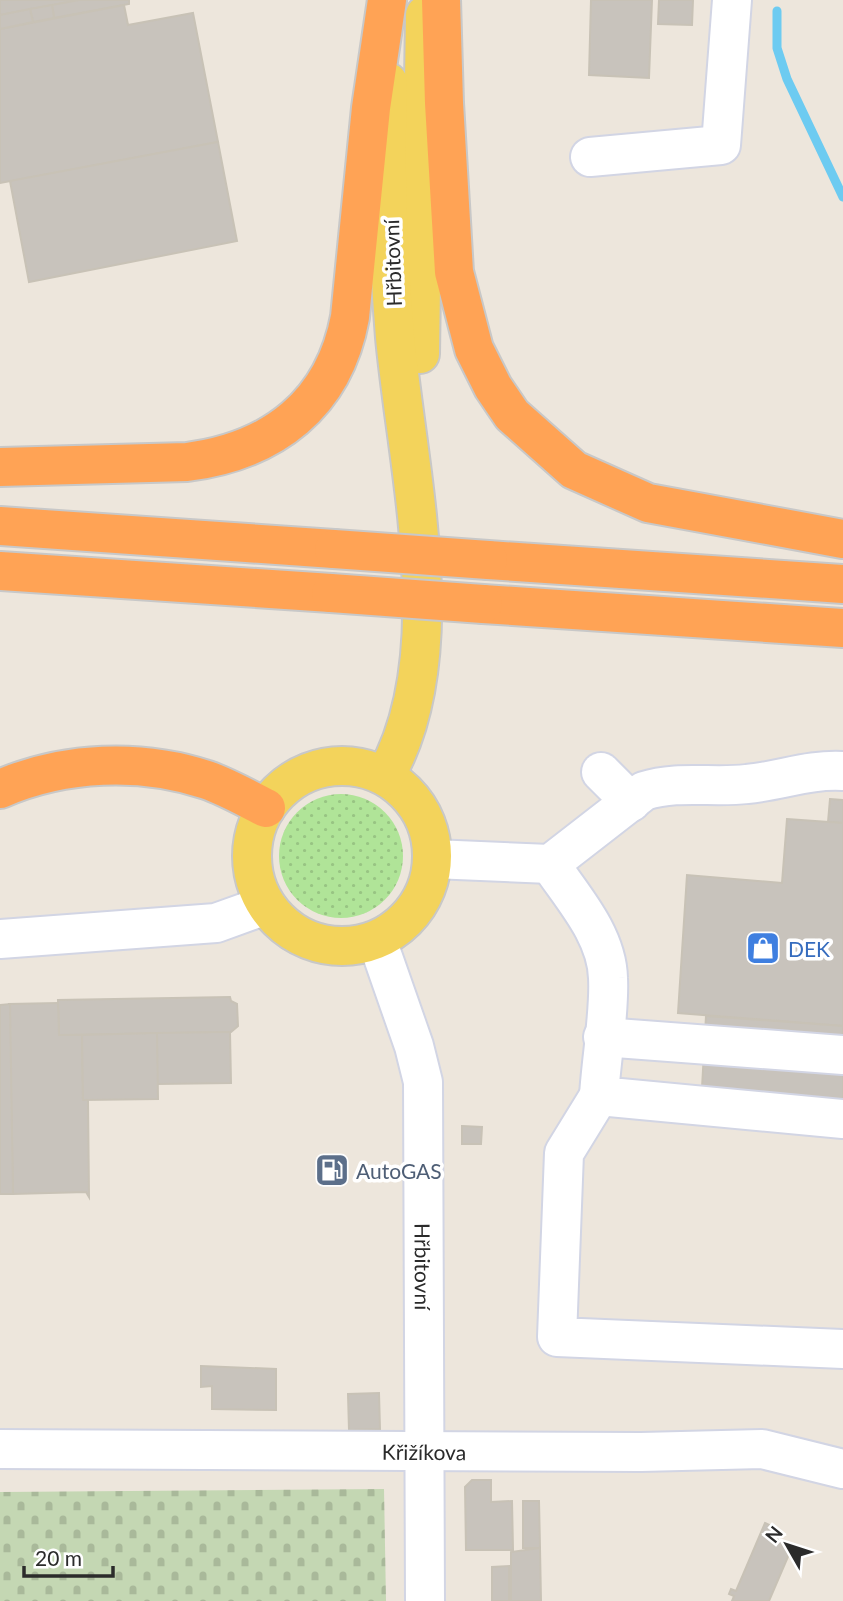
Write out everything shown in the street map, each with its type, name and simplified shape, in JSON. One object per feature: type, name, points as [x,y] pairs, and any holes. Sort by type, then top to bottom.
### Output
[{"type":"highway","points":[[0,467],[187,462],[218,458],[243,451],[270,436],[293,420],[323,388],[345,341],[371,108],[389,0]]},
{"type":"highway","points":[[442,0],[444,103],[454,272],[474,349],[493,387],[512,415],[574,470],[648,503],[843,540]]},
{"type":"highway","points":[[0,526],[843,584]]},
{"type":"highway","points":[[0,571],[841,628]]},
{"type":"highway","points":[[0,789],[58,772],[93,766],[143,766],[209,781],[266,807]]},
{"type":"main road","name":"Hřbitovní","points":[[385,776],[409,721],[420,657],[421,585],[417,524],[395,335],[387,98],[389,0]]},
{"type":"main road","name":"Hřbitovní","points":[[417,524],[425,0]]},
{"type":"main road","points":[[353,766],[385,776],[406,793],[422,812],[429,828],[433,859],[428,886],[414,911],[404,922],[377,940],[346,947],[314,942],[285,926],[266,905],[254,877],[251,860],[255,832],[266,807],[294,779],[326,767],[353,766]]},
{"type":"street","points":[[590,158],[721,145],[732,0]]},
{"type":"street","points":[[433,859],[550,864],[638,797],[663,785],[747,784],[820,769],[843,771]]},
{"type":"street","points":[[601,772],[638,797]]},
{"type":"street","points":[[550,864],[585,914],[600,944],[608,977],[599,1096],[564,1153],[557,1336],[843,1349]]},
{"type":"street","points":[[0,939],[208,924],[266,905]]},
{"type":"street","name":"Hřbitovní","points":[[377,940],[415,1046],[423,1082],[425,1601]]},
{"type":"street","points":[[603,1037],[843,1055]]},
{"type":"street","points":[[599,1096],[843,1119]]},
{"type":"street","name":"Křižíkova","points":[[0,1449],[641,1452],[762,1449],[843,1469]]},
{"type":"green space","points":[[341,794],[365,799],[385,812],[398,832],[403,856],[398,880],[385,900],[365,913],[341,918],[317,913],[297,900],[284,880],[279,856],[284,832],[297,812],[317,799]]},
{"type":"green space","points":[[384,1489],[386,1601],[0,1601],[0,1492]]},
{"type":"building","points":[[0,0],[79,0],[0,15]]},
{"type":"building","points":[[79,0],[129,0],[129,4],[54,18],[52,5]]},
{"type":"building","points":[[591,0],[652,0],[649,78],[589,75]]},
{"type":"building","points":[[659,0],[693,0],[692,25],[658,24]]},
{"type":"building","points":[[52,5],[54,18],[33,22],[30,9]]},
{"type":"building","points":[[124,5],[128,25],[193,13],[218,142],[0,183],[0,29]]},
{"type":"building","points":[[30,9],[33,22],[0,29],[0,15]]},
{"type":"building","points":[[218,142],[237,241],[29,282],[10,181]]},
{"type":"building","points":[[830,799],[843,800],[843,823],[828,822]]},
{"type":"building","name":"DEK","points":[[787,819],[843,823],[843,1026],[678,1013],[687,875],[782,883]]},
{"type":"building","points":[[230,997],[231,1001],[237,1004],[238,1026],[231,1032],[59,1035],[58,1000]]},
{"type":"building","points":[[58,1003],[59,1035],[82,1035],[83,1100],[88,1100],[89,1197],[86,1192],[13,1194],[9,1004]]},
{"type":"building","points":[[10,1004],[13,1194],[0,1194],[0,1005]]},
{"type":"building","points":[[706,1016],[843,1026],[843,1099],[702,1088]]},
{"type":"building","points":[[230,1032],[231,1083],[157,1084],[157,1033]]},
{"type":"building","points":[[157,1033],[158,1099],[83,1100],[82,1035]]},
{"type":"building","points":[[462,1126],[482,1127],[481,1144],[462,1144]]},
{"type":"building","points":[[201,1366],[276,1369],[276,1410],[212,1409],[212,1386],[201,1387]]},
{"type":"building","points":[[379,1393],[380,1429],[349,1430],[348,1394]]},
{"type":"building","points":[[472,1480],[491,1480],[491,1502],[512,1501],[513,1550],[466,1550],[465,1487]]},
{"type":"building","points":[[523,1501],[539,1501],[540,1548],[523,1548]]},
{"type":"building","points":[[765,1523],[778,1529],[774,1537],[793,1545],[769,1601],[732,1601],[734,1596],[729,1594],[731,1589],[736,1591]]},
{"type":"building","points":[[540,1548],[541,1601],[511,1601],[511,1552]]},
{"type":"building","points":[[509,1566],[509,1601],[492,1601],[492,1567]]},
{"type":"waterway","points":[[777,11],[777,48],[787,79],[843,197]]},
{"type":"place","name":"DEK","points":[[763,948]]},
{"type":"place","name":"AutoGAS","points":[[332,1170]]}]
